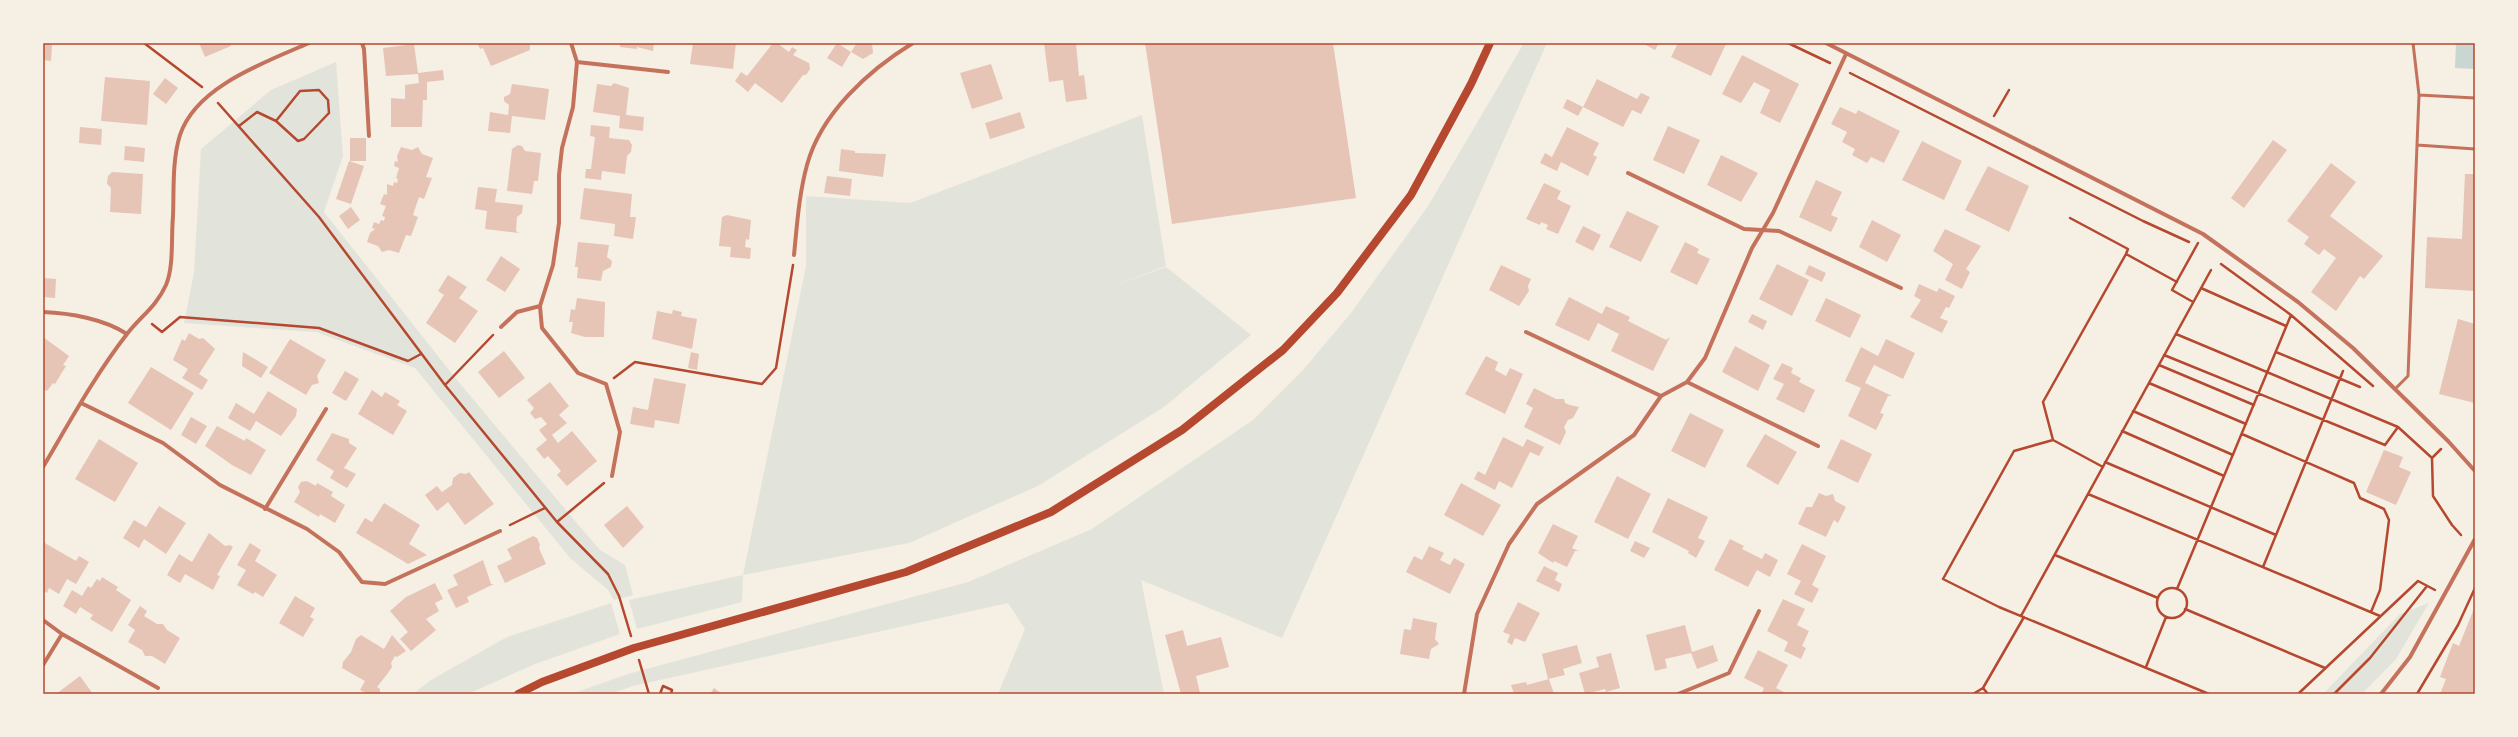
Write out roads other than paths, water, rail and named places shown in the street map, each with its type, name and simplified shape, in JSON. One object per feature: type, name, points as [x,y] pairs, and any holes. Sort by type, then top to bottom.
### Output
[{"type":"main road","points":[[518,694],[542,682],[634,648],[906,572],[1051,512],[1182,430],[1283,350],[1337,293],[1411,195],[1471,84],[1490,43]]},
{"type":"street","points":[[43,467],[81,403],[127,334],[159,301],[168,280],[176,160],[180,136],[189,117],[211,94],[247,70],[309,43]]},
{"type":"street","points":[[362,43],[364,49],[369,136]]},
{"type":"street","points":[[571,43],[577,62],[573,107],[562,148],[559,175],[559,223],[553,264],[540,306],[542,328],[578,373],[606,384],[620,432],[612,476]]},
{"type":"street","points":[[794,255],[798,208],[807,163],[823,128],[857,86],[913,43]]},
{"type":"street","points":[[1826,43],[2203,234],[2298,302],[2353,348],[2396,388],[2469,462],[2475,471]]},
{"type":"street","points":[[1464,694],[1477,614],[1509,544],[1537,504],[1634,435],[1661,396],[1687,382],[1705,358],[1761,231],[1773,213],[1846,54]]},
{"type":"street","points":[[577,62],[668,72]]},
{"type":"street","points":[[1628,173],[1744,229],[1779,231],[1901,288]]},
{"type":"street","points":[[501,327],[517,312],[540,306]]},
{"type":"street","points":[[43,312],[62,313],[116,327],[127,334]]},
{"type":"street","points":[[1526,332],[1661,396]]},
{"type":"street","points":[[1687,382],[1818,446]]},
{"type":"street","points":[[81,403],[163,443],[220,485],[307,529],[339,552],[362,582],[386,584],[500,531]]},
{"type":"street","points":[[265,509],[326,409]]},
{"type":"street","points":[[2381,694],[2410,657],[2475,540]]},
{"type":"street","points":[[1678,694],[1729,673],[1759,611]]},
{"type":"street","points":[[43,620],[62,634],[158,688]]},
{"type":"street","points":[[43,665],[62,634]]},
{"type":"lane","points":[[2396,388],[2408,376],[2419,95],[2413,43]]},
{"type":"lane","points":[[2419,95],[2475,98]]},
{"type":"lane","points":[[2417,145],[2475,149]]}]
